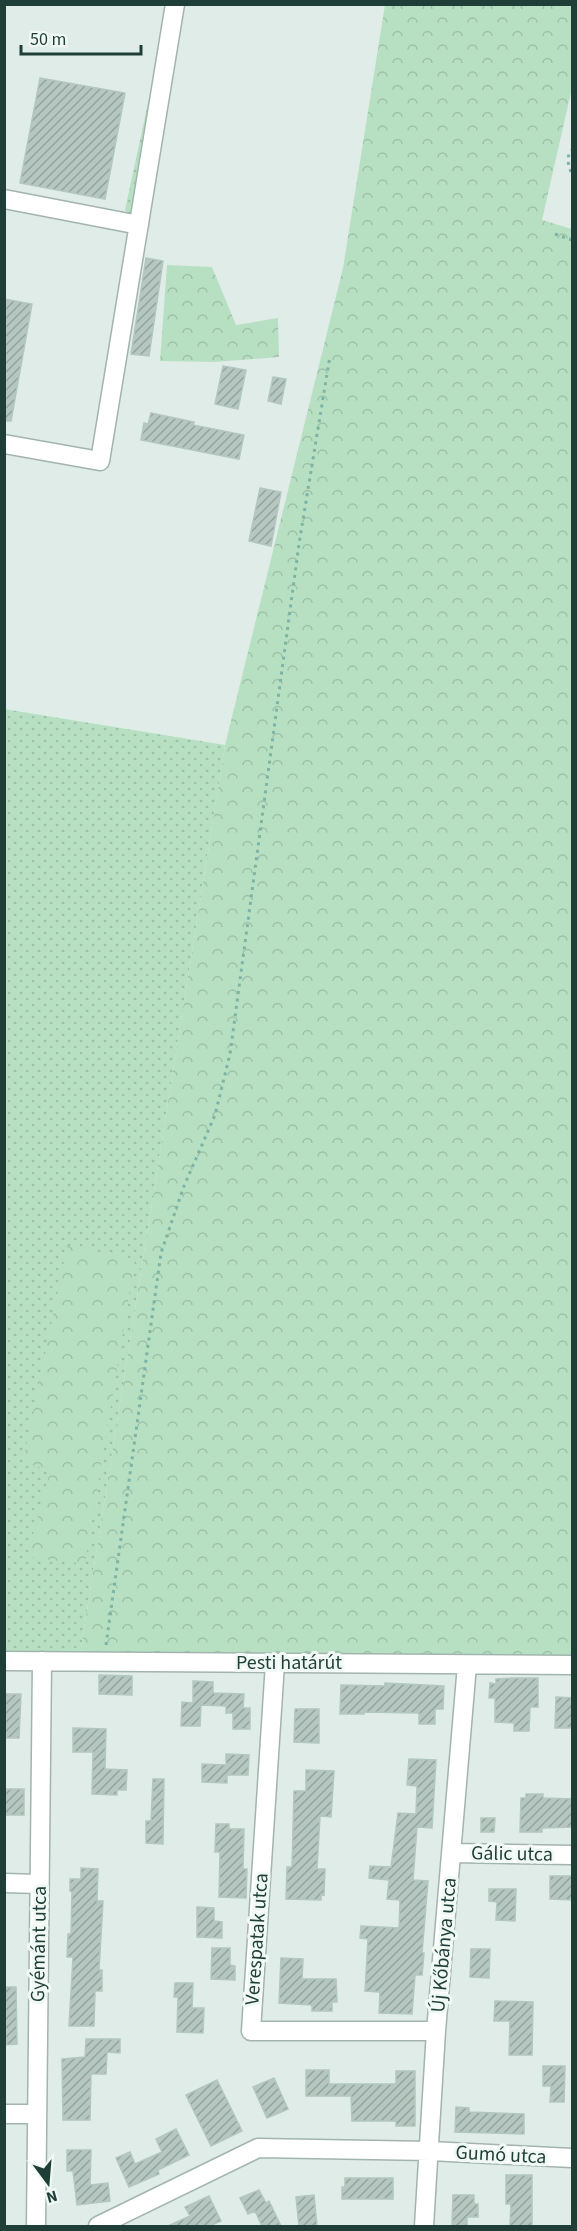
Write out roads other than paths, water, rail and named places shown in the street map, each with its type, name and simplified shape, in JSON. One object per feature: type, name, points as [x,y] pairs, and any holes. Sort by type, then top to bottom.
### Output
[{"type":"street","points":[[4,444],[100,460],[175,4]]},
{"type":"street","points":[[4,200],[139,225]]},
{"type":"street","name":"Pesti határút","points":[[4,1661],[573,1665]]},
{"type":"street","name":"Gyémánt utca","points":[[36,2226],[42,1661]]},
{"type":"street","name":"Verespatak utca","points":[[275,1663],[251,2031],[436,2031]]},
{"type":"street","name":"Új Kőbánya utca","points":[[424,2226],[436,2031],[467,1665]]},
{"type":"street","name":"Gálic utca","points":[[451,1853],[573,1855]]},
{"type":"street","points":[[4,1883],[39,1884]]},
{"type":"street","points":[[4,2114],[37,2114]]},
{"type":"street","name":"Gumó utca","points":[[98,2226],[258,2148],[430,2151],[573,2158]]}]
